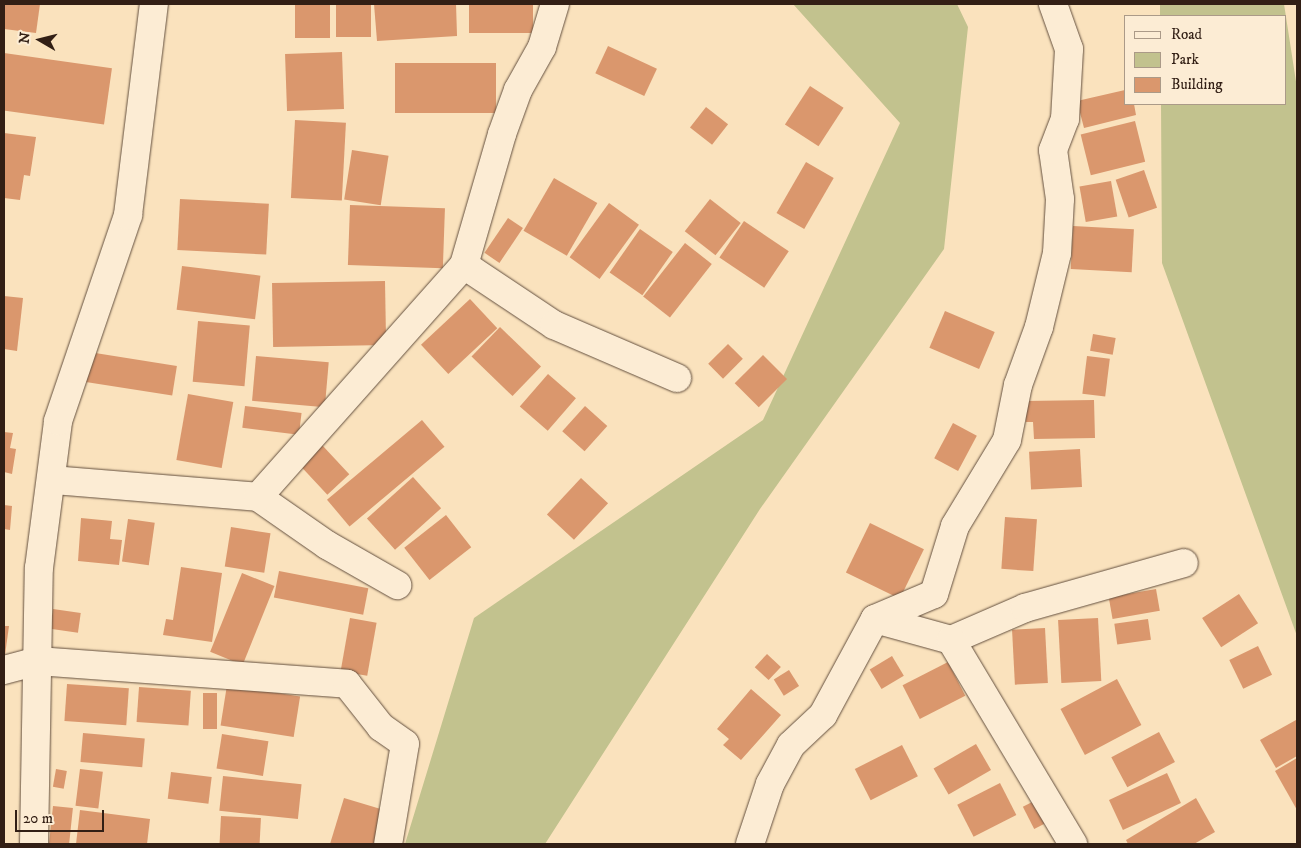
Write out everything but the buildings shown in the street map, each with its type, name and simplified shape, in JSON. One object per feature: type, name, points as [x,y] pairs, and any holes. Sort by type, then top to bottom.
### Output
[{"type":"street","points":[[34,844],[39,568],[52,480],[58,420],[128,215],[154,4]]},
{"type":"street","points":[[258,497],[464,265],[502,134],[518,90],[542,47],[555,4]]},
{"type":"street","points":[[750,844],[770,784],[787,753],[823,715],[875,618],[934,594],[955,526],[1007,440],[1018,385],[1039,327],[1056,253],[1060,199],[1053,150],[1065,119],[1069,49],[1053,4]]},
{"type":"street","points":[[464,265],[554,324],[677,378]]},
{"type":"street","points":[[52,480],[258,497],[328,545],[397,585]]},
{"type":"street","points":[[875,618],[951,640],[1026,608],[1184,563]]},
{"type":"street","points":[[951,640],[1072,844]]},
{"type":"street","points":[[4,670],[37,661],[347,684],[381,727],[405,744],[388,844]]},
{"type":"green space","points":[[793,4],[957,4],[968,27],[944,249],[760,509],[545,844],[405,844],[474,618],[763,420],[900,123]]},
{"type":"green space","points":[[1160,4],[1284,4],[1286,15],[1160,15]]},
{"type":"green space","points":[[1286,17],[1297,88],[1297,636],[1162,263],[1161,105],[1286,105]]}]
